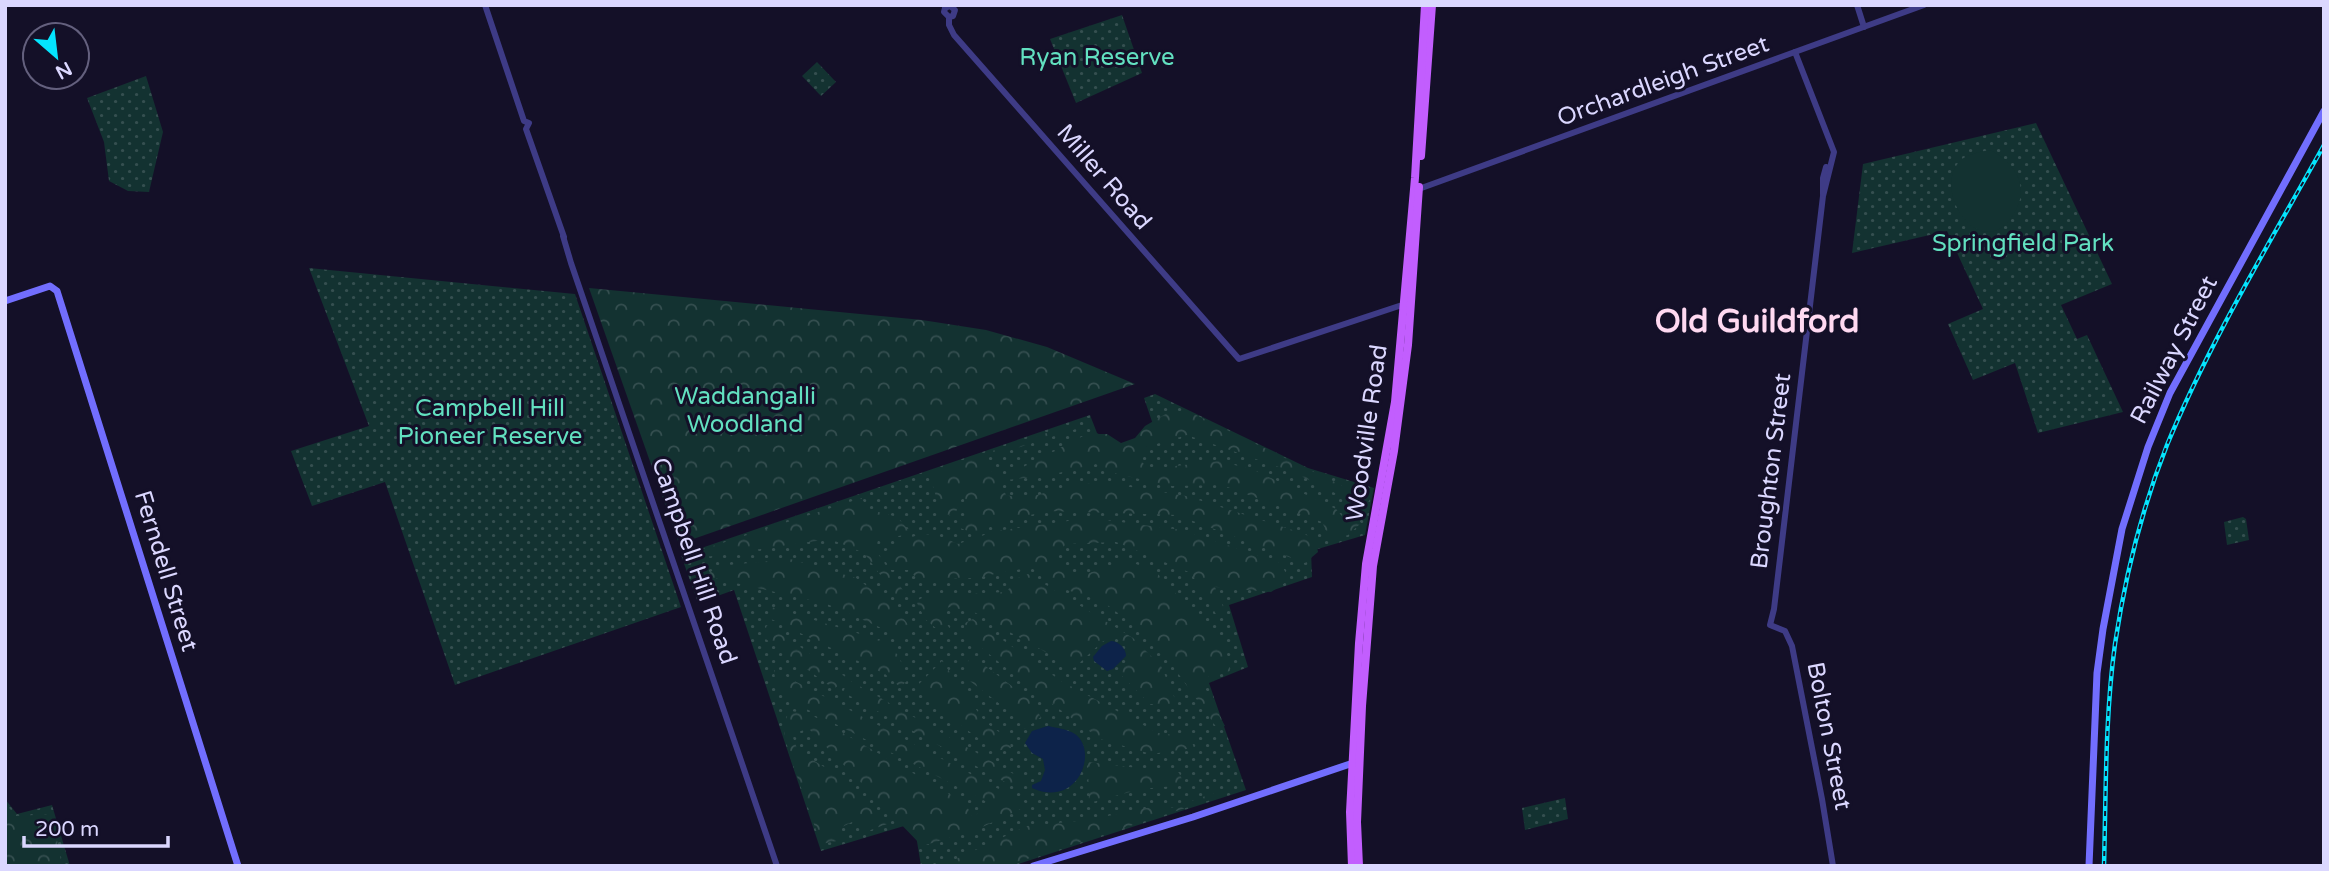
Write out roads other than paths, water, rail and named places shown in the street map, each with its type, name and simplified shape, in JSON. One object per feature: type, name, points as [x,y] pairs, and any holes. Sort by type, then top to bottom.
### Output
[{"type":"main road","name":"Woodville Road","points":[[1359,866],[1354,707],[1366,564],[1382,499],[1408,345],[1425,5]]},
{"type":"main road","name":"Woodville Road","points":[[1386,476],[1433,5]]},
{"type":"main road","name":"Railway Street","points":[[2089,866],[2097,673],[2107,598],[2122,529],[2148,447],[2170,393],[2324,111]]},
{"type":"main road","name":"Ferndell Street","points":[[5,301],[46,287],[55,288],[239,866]]},
{"type":"main road","name":"Woodville Road","points":[[1352,866],[1350,822],[1356,762]]},
{"type":"main road","points":[[1034,866],[1356,762]]},
{"type":"street","name":"Campbell Hill Road","points":[[485,5],[524,121],[520,126],[526,129],[570,248],[575,273],[777,866]]},
{"type":"street","points":[[1857,5],[1864,27]]},
{"type":"street","name":"Orchardleigh Street","points":[[1416,190],[1924,5]]},
{"type":"street","name":"Miller Road","points":[[944,6],[955,10],[954,15],[949,17],[949,25],[954,35],[1238,359],[1404,306]]},
{"type":"street","name":"Broughton Street","points":[[1770,625],[1823,196],[1834,159],[1795,52]]},
{"type":"street","name":"Bolton Street","points":[[1770,625],[1785,631],[1790,639],[1833,866]]},
{"type":"water","points":[[1111,641],[1125,650],[1126,656],[1113,669],[1107,671],[1094,661],[1093,657],[1102,646]]},
{"type":"water","points":[[1048,726],[1075,734],[1082,742],[1085,753],[1080,775],[1072,785],[1062,791],[1048,792],[1032,788],[1032,785],[1041,781],[1045,770],[1043,759],[1032,753],[1025,743],[1032,731]]},
{"type":"railway","points":[[2104,866],[2112,671],[2129,568],[2142,518],[2167,445],[2202,368],[2324,145]]},
{"type":"district","name":"Old Guildford","points":[[1757,322]]},
{"type":"park label","name":"Ryan Reserve","points":[[1097,57]]},
{"type":"park label","name":"Springfield Park","points":[[2023,243]]},
{"type":"park label","name":"Waddangalli Woodland","points":[[745,410]]},
{"type":"park label","name":"Campbell Hill Pioneer Reserve","points":[[490,422]]}]
